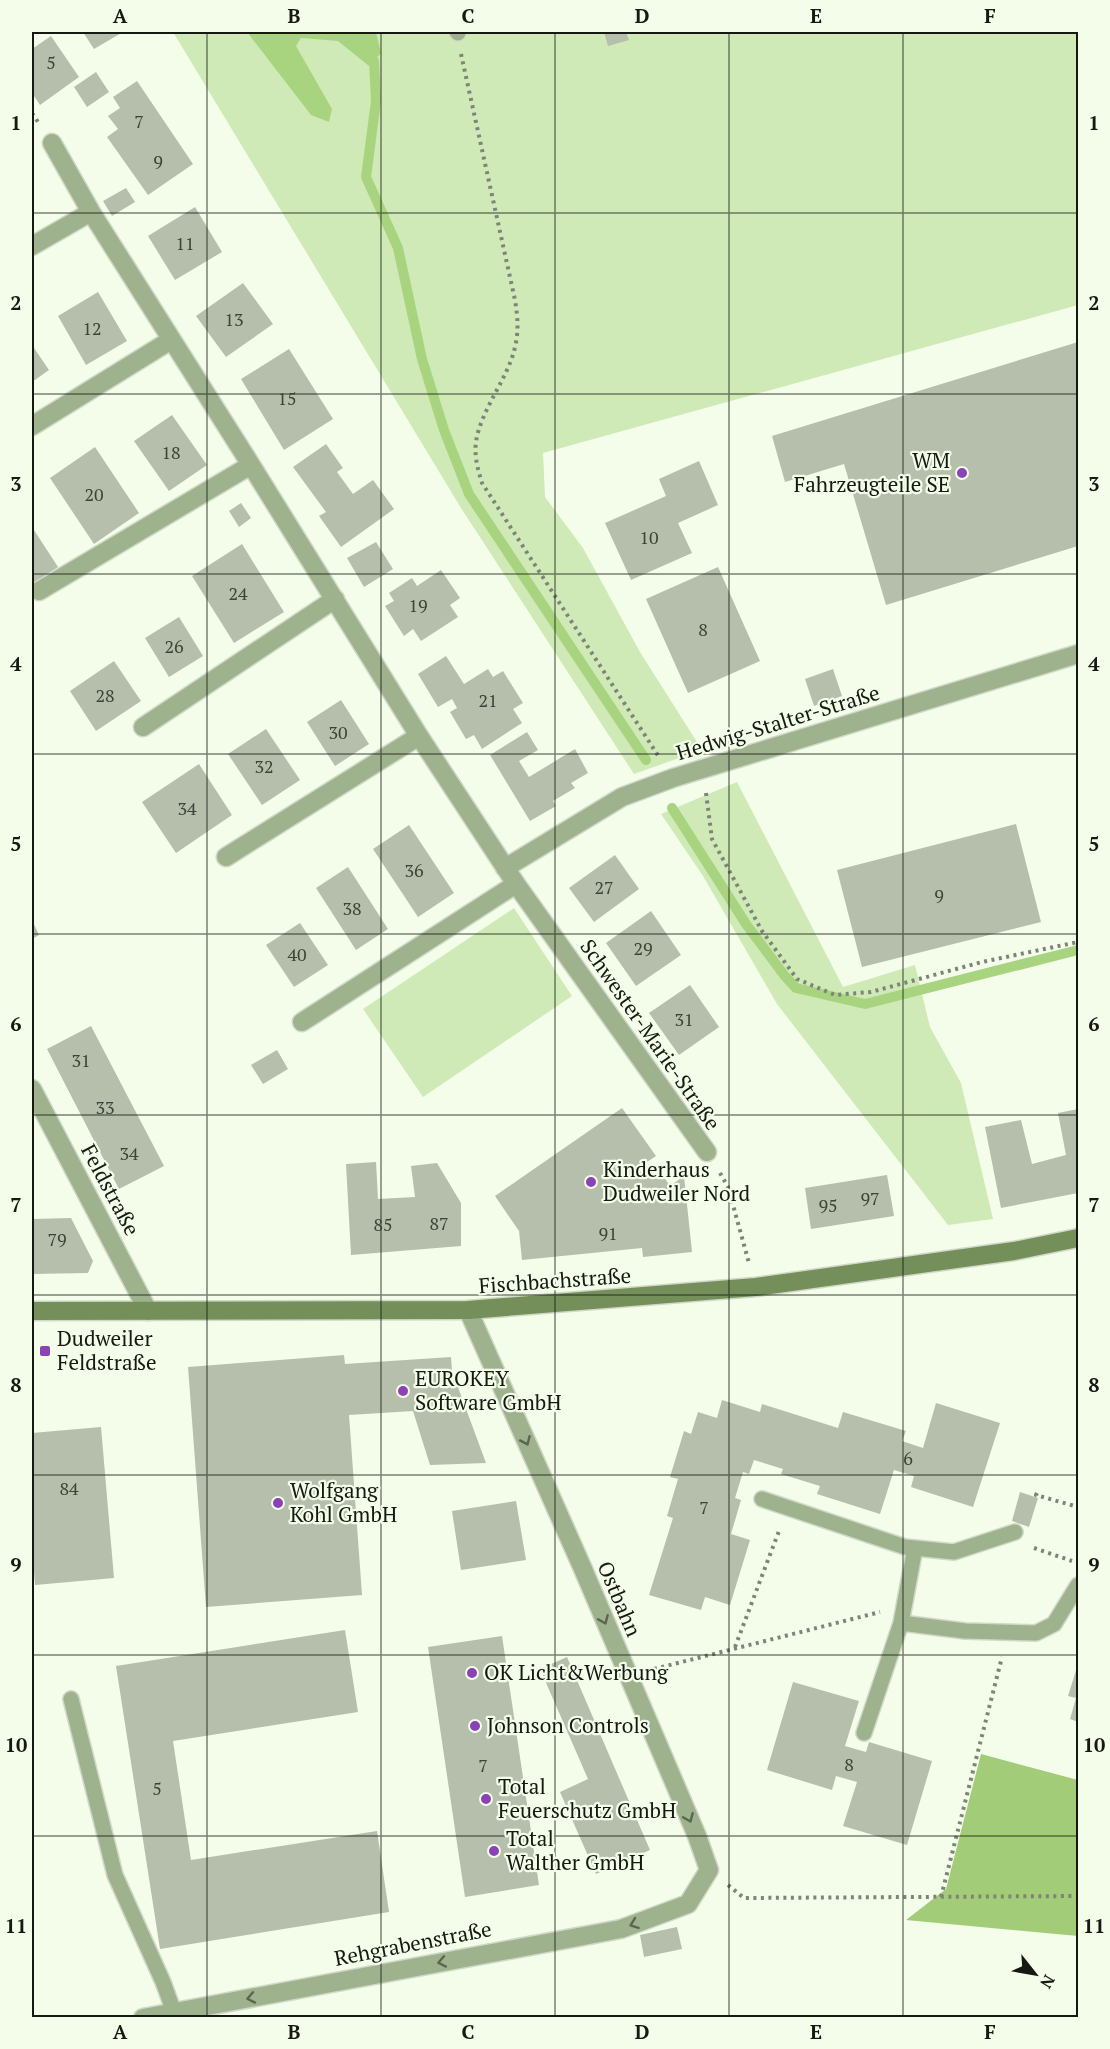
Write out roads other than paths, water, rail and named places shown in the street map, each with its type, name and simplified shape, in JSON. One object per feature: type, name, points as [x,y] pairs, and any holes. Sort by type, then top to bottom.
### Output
[{"type":"street","name":"Schwester-Marie-Straße","points":[[52,143],[91,212],[419,736],[516,884],[706,1152]]},
{"type":"street","points":[[32,246],[91,212]]},
{"type":"street","points":[[32,426],[171,340]]},
{"type":"street","points":[[39,591],[251,465]]},
{"type":"street","points":[[143,727],[335,599]]},
{"type":"street","name":"Hedwig-Stalter-Straße","points":[[506,868],[622,797],[672,778],[1078,654]]},
{"type":"street","points":[[226,857],[419,736]]},
{"type":"street","points":[[302,1022],[516,884]]},
{"type":"street","name":"Feldstraße","points":[[32,1089],[148,1311]]},
{"type":"street","name":"Fischbachstraße","points":[[32,1311],[468,1311],[756,1287],[1014,1251],[1078,1238]]},
{"type":"street","name":"Ostbahn","points":[[468,1311],[697,1836],[709,1870],[688,1904]]},
{"type":"street","name":"Rehgrabenstraße","points":[[143,2018],[621,1929],[688,1904]]},
{"type":"lane","points":[[762,1498],[905,1547],[954,1552],[1015,1532]]},
{"type":"lane","points":[[864,1733],[901,1623],[915,1548]]},
{"type":"lane","points":[[901,1623],[965,1631],[1036,1633],[1054,1624],[1078,1585]]},
{"type":"lane","points":[[71,1699],[115,1875],[164,1982],[174,2012]]},
{"type":"waterway","points":[[374,61],[376,101],[366,177],[398,248],[422,359],[444,430],[469,494],[646,760]]},
{"type":"waterway","points":[[672,808],[746,924],[796,988],[865,1004],[1078,950]]},
{"type":"place","name":"WM Fahrzeugteile SE","points":[[962,473]]},
{"type":"place","name":"Kinderhaus Dudweiler Nord","points":[[591,1182]]},
{"type":"place","name":"Dudweiler Feldstraße","points":[[45,1351]]},
{"type":"place","name":"EUROKEY Software GmbH","points":[[403,1391]]},
{"type":"place","name":"Wolfgang Kohl GmbH","points":[[278,1503]]},
{"type":"place","name":"OK Licht&Werbung","points":[[472,1673]]},
{"type":"place","name":"Johnson Controls","points":[[475,1726]]},
{"type":"place","name":"Total Feuerschutz GmbH","points":[[486,1799]]},
{"type":"place","name":"Total Walther GmbH","points":[[494,1851]]}]
